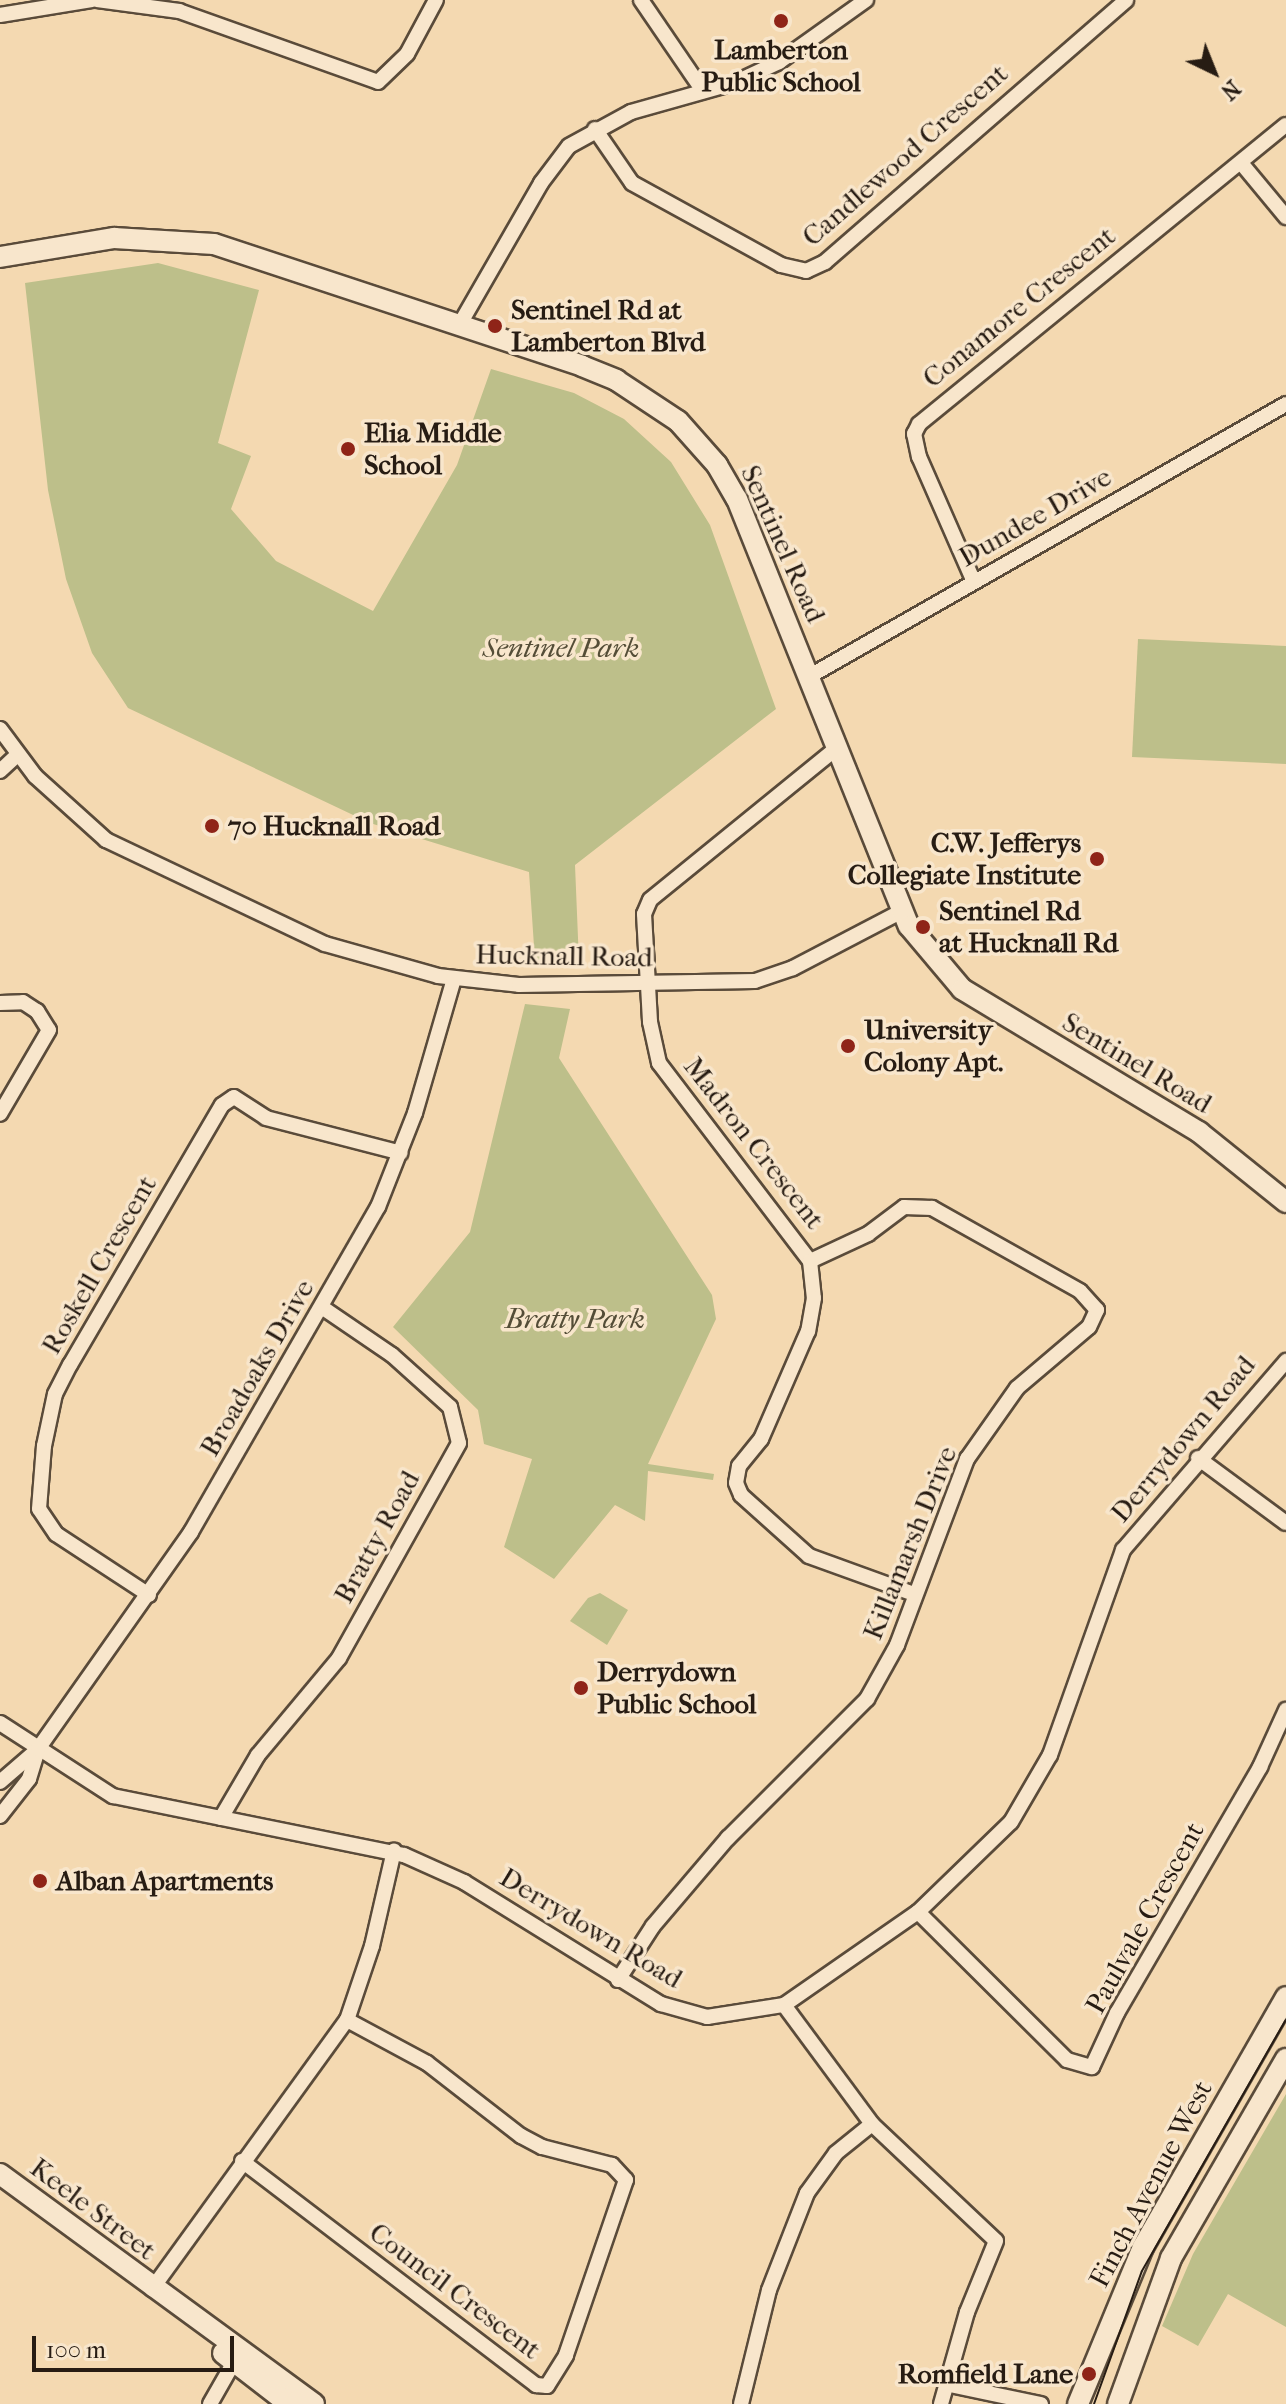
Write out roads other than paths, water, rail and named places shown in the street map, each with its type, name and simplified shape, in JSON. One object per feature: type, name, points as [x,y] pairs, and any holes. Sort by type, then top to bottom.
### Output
[{"type":"street","points":[[0,15],[94,0],[179,11],[378,82],[407,54],[436,0]]},
{"type":"street","points":[[641,0],[703,91]]},
{"type":"street","points":[[460,324],[541,183],[569,146],[595,129],[779,62],[866,0]]},
{"type":"street","name":"Candlewood Crescent","points":[[595,129],[632,183],[781,265],[806,271],[825,262],[1126,0]]},
{"type":"street","name":"Conamore Crescent","points":[[974,582],[919,457],[914,434],[919,424],[1242,164],[1286,125]]},
{"type":"street","points":[[1242,164],[1286,217]]},
{"type":"street","name":"Sentinel Road","points":[[0,257],[114,238],[214,244],[460,324],[616,380],[690,432],[737,499],[810,676],[900,912],[962,989],[1199,1132],[1286,1202]]},
{"type":"street","name":"Dundee Drive","points":[[810,676],[1286,404]]},
{"type":"street","name":"Hucknall Road","points":[[0,729],[17,755],[73,814],[144,861],[325,944],[454,979],[504,985],[647,984],[767,978],[900,912]]},
{"type":"street","name":"Madron Crescent","points":[[838,747],[650,900],[644,914],[647,984],[659,1063],[810,1261],[814,1298],[808,1331],[736,1483],[741,1495],[809,1556],[914,1594]]},
{"type":"street","points":[[0,771],[17,755]]},
{"type":"street","name":"Broadoaks Drive","points":[[0,1782],[38,1749],[149,1595],[323,1308],[401,1153],[454,979]]},
{"type":"street","points":[[0,1003],[23,1002],[37,1011],[49,1030],[0,1114]]},
{"type":"street","name":"Roskell Crescent","points":[[149,1595],[56,1534],[39,1509],[44,1446],[55,1394],[70,1365],[222,1105],[234,1097],[266,1118],[401,1153]]},
{"type":"street","name":"Killamarsh Drive","points":[[618,1980],[653,1926],[736,1829],[867,1699],[886,1671],[967,1459],[1017,1388],[1089,1327],[1096,1305],[956,1216],[932,1208],[904,1207],[868,1234],[810,1261]]},
{"type":"street","name":"Bratty Road","points":[[221,1818],[258,1755],[339,1658],[459,1443],[450,1407],[392,1355],[323,1308]]},
{"type":"street","name":"Derrydown Road","points":[[0,1723],[113,1796],[394,1851],[464,1882],[661,2004],[707,2017],[784,2005],[918,1912],[1011,1822],[1050,1755],[1123,1550],[1198,1458],[1286,1361]]},
{"type":"street","points":[[1198,1458],[1286,1523]]},
{"type":"street","name":"Paulvale Crescent","points":[[918,1912],[1067,2060],[1092,2067],[1117,2013],[1260,1767],[1286,1710]]},
{"type":"street","name":"Broadoaks Drive","points":[[0,1816],[29,1779],[38,1749]]},
{"type":"street","points":[[152,2289],[347,2020],[372,1946],[394,1851]]},
{"type":"street","name":"Finch Avenue West","points":[[1078,2404],[1143,2247],[1286,1997]]},
{"type":"street","points":[[784,2005],[872,2124],[996,2241],[945,2384],[941,2404]]},
{"type":"street","name":"Council Crescent","points":[[242,2161],[536,2385],[547,2386],[566,2355],[626,2180],[612,2165],[542,2147],[521,2136],[427,2063],[347,2020]]},
{"type":"street","name":"Finch Avenue West","points":[[1118,2404],[1171,2258],[1286,2059]]},
{"type":"street","points":[[741,2404],[769,2290],[807,2193],[836,2153],[872,2124]]},
{"type":"street","name":"Keele Street","points":[[0,2174],[152,2289],[237,2357],[289,2404]]},
{"type":"street","points":[[210,2404],[237,2357]]},
{"type":"street","name":"Keele Street","points":[[237,2357],[314,2404]]},
{"type":"street","points":[[945,2384],[1041,2404]]},
{"type":"tram line","points":[[1094,2404],[1142,2271],[1286,2020]]},
{"type":"place","name":"Lamberton Public School","points":[[781,21]]},
{"type":"place","name":"Sentinel Rd at Lamberton Blvd","points":[[495,326]]},
{"type":"place","name":"Elia Middle School","points":[[348,449]]},
{"type":"place","name":"70 Hucknall Road","points":[[212,826]]},
{"type":"place","name":"C.W. Jefferys Collegiate Institute","points":[[1097,859]]},
{"type":"place","name":"Sentinel Rd at Hucknall Rd","points":[[923,927]]},
{"type":"place","name":"University Colony Apt.","points":[[848,1046]]},
{"type":"place","name":"Derrydown Public School","points":[[581,1688]]},
{"type":"place","name":"Alban Apartments","points":[[40,1881]]},
{"type":"place","name":"Romfield Lane","points":[[1089,2374]]},
{"type":"park label","name":"Sentinel Park","points":[[561,648]]},
{"type":"park label","name":"Bratty Park","points":[[575,1319]]}]
